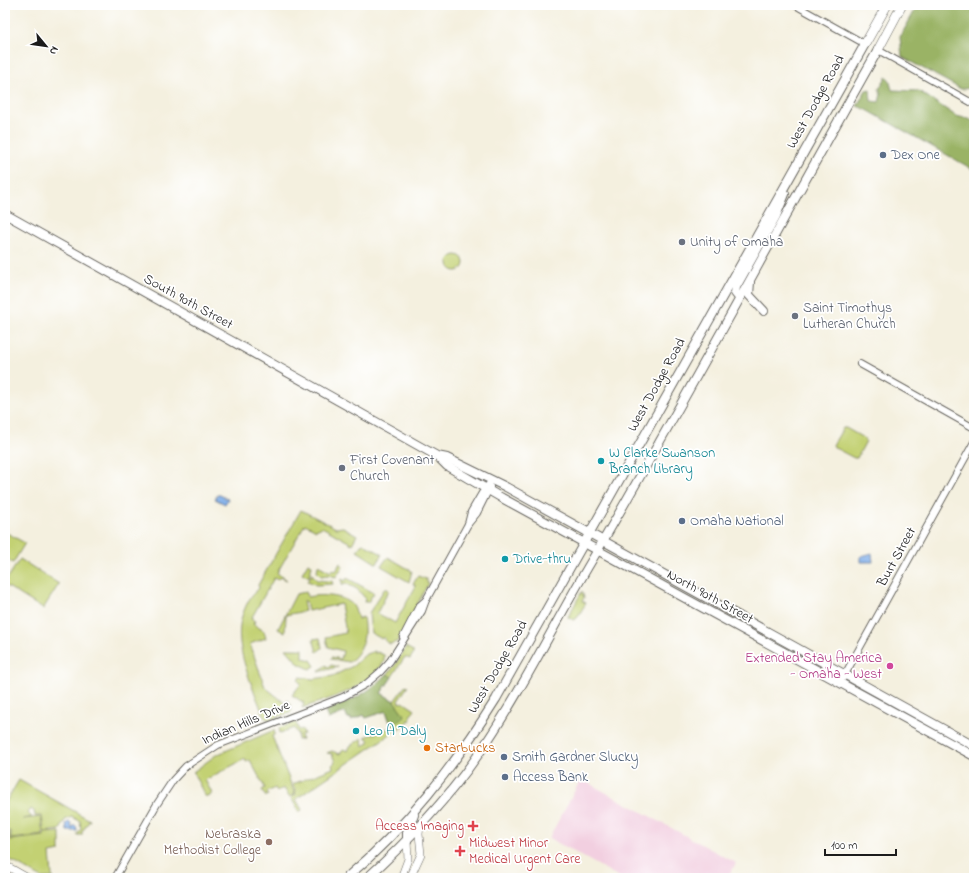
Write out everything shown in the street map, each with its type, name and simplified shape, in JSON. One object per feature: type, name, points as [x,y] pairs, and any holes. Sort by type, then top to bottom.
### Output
[{"type":"highway","name":"West Dodge Road","points":[[865,44],[887,5]]},
{"type":"highway","name":"West Dodge Road","points":[[878,50],[902,5]]},
{"type":"main road","name":"West Dodge Road","points":[[346,878],[386,841],[418,807],[462,751],[493,705],[865,44]]},
{"type":"main road","name":"West Dodge Road","points":[[367,878],[407,841],[454,788],[493,732],[597,551],[878,50]]},
{"type":"main road","points":[[739,298],[735,293],[735,289],[776,216],[792,174]]},
{"type":"main road","name":"South 90th Street","points":[[5,214],[358,412]]},
{"type":"main road","points":[[755,269],[749,292],[752,300],[764,311]]},
{"type":"main road","name":"North 90th Street","points":[[358,412],[437,456],[445,464],[487,490],[974,756]]},
{"type":"main road","name":"North 90th Street","points":[[437,456],[448,458],[492,480],[974,746]]},
{"type":"main road","points":[[401,878],[408,859],[407,832],[418,807]]},
{"type":"main road","points":[[410,878],[422,852],[419,834],[420,827]]},
{"type":"main road","points":[[5,865],[28,878]]},
{"type":"street","points":[[795,5],[865,44]]},
{"type":"street","points":[[878,50],[974,104]]},
{"type":"street","points":[[860,364],[974,428]]},
{"type":"street","name":"Burt Street","points":[[840,683],[974,442]]},
{"type":"street","name":"Indian Hills Drive","points":[[115,878],[164,791],[186,766],[201,755],[231,739],[356,691],[383,670],[402,642],[404,632],[413,615],[420,605],[426,600],[468,524],[472,511],[487,490],[492,480]]},
{"type":"shaded area","points":[[581,779],[736,863],[728,878],[621,878],[549,838]]},
{"type":"green space","points":[[918,5],[974,5],[974,88],[961,89],[902,57],[900,37]]},
{"type":"green space","points":[[886,77],[889,79],[892,90],[919,91],[956,116],[969,119],[974,122],[974,170],[867,110],[857,106],[866,90],[870,89],[871,101],[879,102],[881,94],[879,89]]},
{"type":"green space","points":[[456,255],[462,257],[464,263],[462,269],[456,271],[450,269],[448,263],[450,257]]},
{"type":"green space","points":[[843,428],[846,428],[866,441],[857,458],[854,458],[835,448],[833,445]]},
{"type":"green space","points":[[301,510],[336,528],[343,527],[357,535],[352,544],[322,527],[316,530],[305,524],[277,573],[287,580],[280,577],[278,580],[274,578],[251,619],[255,621],[253,624],[264,631],[266,638],[250,644],[265,687],[285,703],[288,700],[292,709],[290,713],[268,720],[264,717],[250,681],[242,654],[240,628],[242,616],[248,602],[259,588],[258,585]]},
{"type":"green space","points":[[5,532],[25,543],[13,563],[5,559]]},
{"type":"green space","points":[[364,544],[382,554],[377,564],[357,551],[361,545]]},
{"type":"green space","points":[[388,557],[412,571],[409,582],[381,566]]},
{"type":"green space","points":[[20,559],[59,584],[43,609],[5,585],[5,582]]},
{"type":"green space","points":[[308,563],[312,565],[309,577],[302,573]]},
{"type":"green space","points":[[340,563],[343,566],[336,577],[329,575],[321,576],[317,572],[318,565],[331,572],[333,569],[336,571]]},
{"type":"green space","points":[[312,574],[317,580],[332,581],[333,584],[316,585],[308,581]]},
{"type":"green space","points":[[418,576],[426,579],[428,584],[397,642],[390,644],[384,640],[385,638],[383,637],[382,639],[371,633],[369,613],[385,588],[389,590],[377,613],[395,623],[416,586],[413,584]]},
{"type":"green space","points":[[347,578],[374,593],[368,602],[364,602],[365,598],[357,589],[345,583],[342,585],[342,579],[345,581]]},
{"type":"green space","points":[[582,591],[584,598],[582,601],[586,603],[577,618],[574,620],[568,617]]},
{"type":"green space","points":[[306,592],[308,597],[337,597],[348,601],[352,604],[356,611],[358,619],[363,617],[363,642],[358,653],[349,662],[331,659],[332,657],[341,659],[343,651],[328,647],[326,637],[346,633],[341,604],[308,611],[306,601],[303,601],[305,611],[286,615],[285,633],[278,629],[296,594]]},
{"type":"green space","points":[[320,638],[322,648],[317,652],[313,639]]},
{"type":"green space","points":[[406,647],[413,651],[413,654],[410,659],[405,657],[381,693],[394,701],[406,685],[408,686],[398,701],[401,703],[403,702],[415,710],[410,716],[411,720],[407,720],[408,722],[296,799],[302,810],[299,812],[291,798],[296,794],[293,784],[333,768],[332,765],[335,762],[332,754],[327,753],[332,751],[340,754],[343,749],[348,751],[350,746],[362,738],[363,746],[369,743],[368,739],[365,737],[392,727],[386,711],[366,718],[364,715],[351,720],[345,712],[328,719],[325,711],[363,694],[380,682],[395,665]]},
{"type":"green space","points":[[286,649],[303,649],[303,658],[311,660],[315,666],[310,669],[299,664]]},
{"type":"green space","points":[[375,651],[375,654],[377,652],[384,655],[384,662],[377,671],[358,686],[336,696],[302,708],[304,703],[292,695],[301,684],[298,680],[300,677],[313,679],[333,676],[353,666],[366,654]]},
{"type":"green space","points":[[326,665],[327,667],[331,665],[338,667],[318,672]]},
{"type":"green space","points":[[387,674],[392,677],[381,693],[394,701],[405,716],[395,724],[391,725],[386,711],[366,718],[364,715],[351,720],[345,712],[328,719],[325,711],[343,704],[365,692]]},
{"type":"green space","points":[[299,721],[296,723],[299,730],[302,729],[304,734],[301,735],[302,739],[298,740],[298,734],[294,728],[280,733],[279,728]]},
{"type":"green space","points":[[274,730],[275,734],[272,736],[295,794],[289,797],[284,788],[277,791],[275,788],[267,792],[268,795],[266,797],[262,790],[265,788],[250,760],[246,762],[245,759],[205,780],[212,793],[209,797],[205,796],[194,774],[195,773],[193,772],[216,755]]},
{"type":"green space","points":[[19,780],[90,820],[82,832],[82,835],[77,835],[81,829],[80,821],[72,817],[65,820],[60,830],[44,832],[42,816],[35,816],[34,811],[31,809],[28,813],[32,817],[23,819],[41,817],[43,835],[11,839],[11,831],[9,831],[10,840],[44,836],[44,833],[60,832],[60,851],[50,853],[52,876],[54,878],[42,878],[5,857],[5,803]]},
{"type":"water","points":[[218,494],[228,499],[225,504],[215,499]]},
{"type":"water","points":[[872,553],[873,562],[861,562],[861,556]]},
{"type":"water","points":[[68,822],[71,823],[72,829],[73,826],[76,826],[77,831],[67,831],[66,824]]},
{"type":"place","name":"Dex One","points":[[883,155]]},
{"type":"place","name":"Unity of Omaha","points":[[682,242]]},
{"type":"place","name":"Saint Timothys Lutheran Church","points":[[795,316]]},
{"type":"place","name":"W Clarke Swanson Branch Library","points":[[601,461]]},
{"type":"place","name":"First Covenant Church","points":[[342,468]]},
{"type":"place","name":"Omaha National","points":[[682,521]]},
{"type":"place","name":"Drive-thru","points":[[505,559]]},
{"type":"place","name":"Extended Stay America - Omaha - West","points":[[890,666]]},
{"type":"place","name":"Leo A Daly","points":[[356,731]]},
{"type":"place","name":"Starbucks","points":[[427,748]]},
{"type":"place","name":"Smith Gardner Slucky","points":[[504,757]]},
{"type":"place","name":"Access Bank","points":[[505,777]]},
{"type":"place","name":"Access Imaging","points":[[473,826]]},
{"type":"place","name":"Nebraska Methodist College","points":[[269,842]]},
{"type":"place","name":"Midwest Minor Medical Urgent Care","points":[[460,851]]}]
